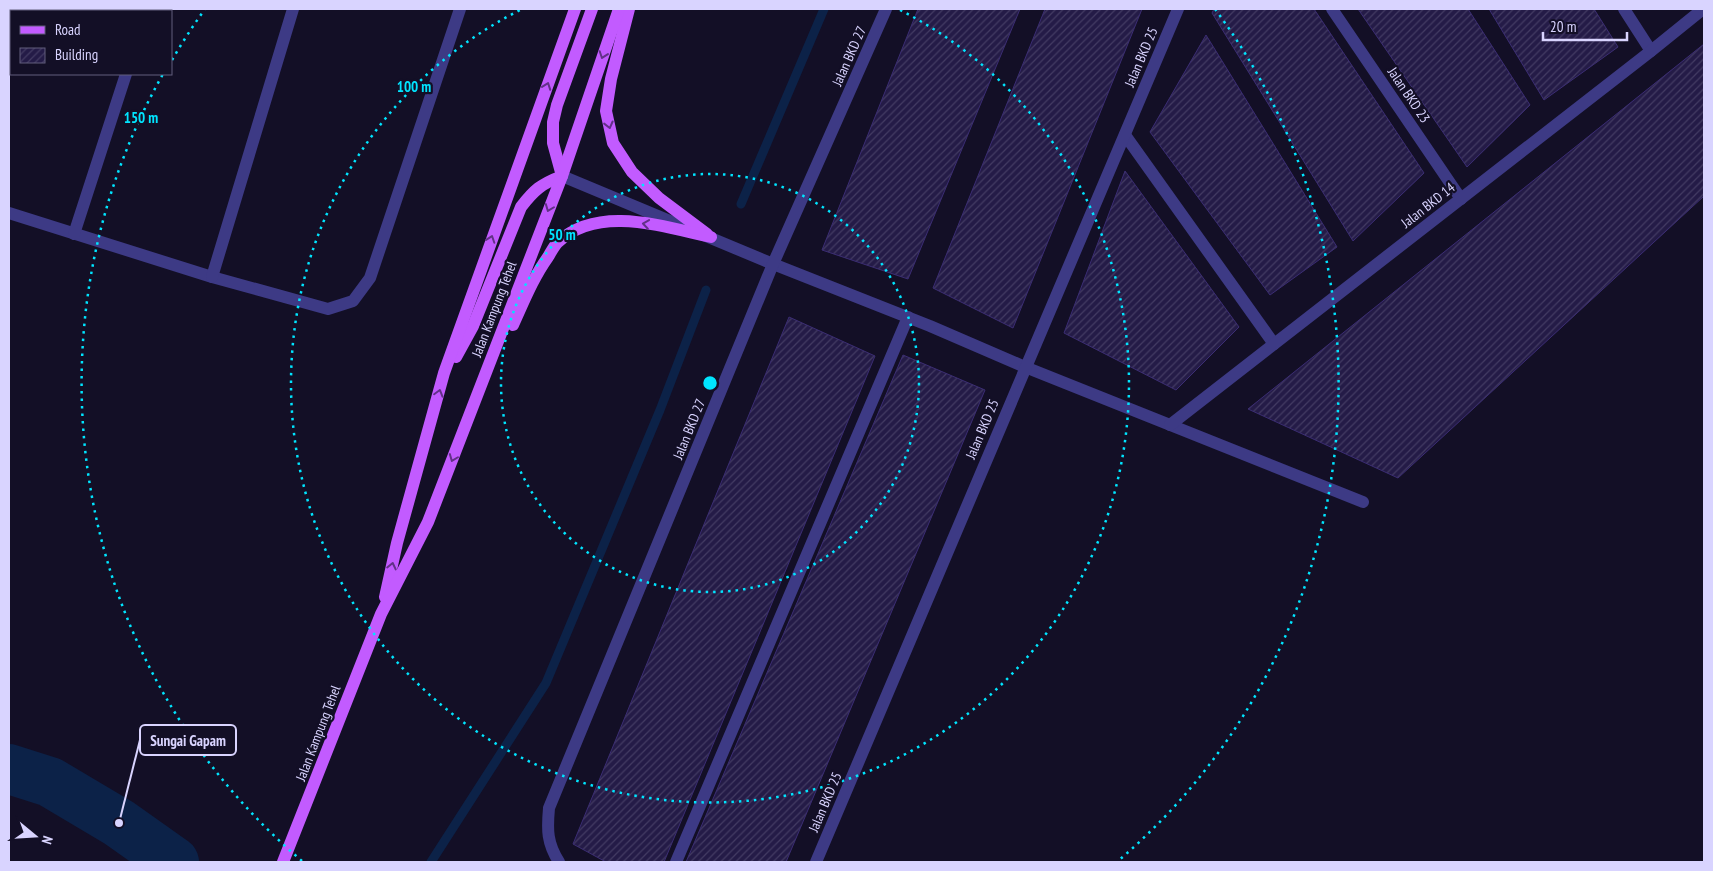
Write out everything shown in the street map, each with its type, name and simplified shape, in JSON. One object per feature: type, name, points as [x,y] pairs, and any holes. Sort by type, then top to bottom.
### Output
[{"type":"main road","name":"Jalan Kampung Tehel","points":[[381,614],[397,543],[444,373],[576,9]]},
{"type":"main road","points":[[444,373],[460,352],[473,326],[521,207],[534,190],[562,176],[553,143],[553,122],[592,9]]},
{"type":"main road","name":"Jalan Kampung Tehel","points":[[283,862],[381,614],[428,522],[466,426],[562,176],[619,9]]},
{"type":"main road","points":[[628,9],[611,79],[606,111],[613,143],[632,172],[659,198],[711,237]]},
{"type":"main road","points":[[466,426],[536,274],[558,242],[582,226],[609,220],[647,224],[711,237]]},
{"type":"street","points":[[212,277],[294,9]]},
{"type":"street","points":[[9,213],[212,277],[328,309],[353,301],[370,278],[460,9]]},
{"type":"street","name":"Jalan BKD 27","points":[[559,862],[553,852],[547,831],[549,808],[773,264],[886,9]]},
{"type":"street","name":"Jalan BKD 25","points":[[816,862],[1178,9]]},
{"type":"street","name":"Jalan BKD 23","points":[[1332,9],[1461,199]]},
{"type":"street","points":[[1624,9],[1651,51]]},
{"type":"street","name":"Jalan BKD 14","points":[[1170,425],[1703,9]]},
{"type":"street","points":[[74,234],[126,75]]},
{"type":"street","points":[[1125,135],[1274,344]]},
{"type":"street","points":[[562,176],[773,264],[908,317],[1025,367],[1363,502]]},
{"type":"street","points":[[676,862],[908,317]]},
{"type":"building","points":[[918,9],[1020,9],[908,279],[822,250]]},
{"type":"building","points":[[1045,9],[1142,9],[1013,328],[933,288]]},
{"type":"building","points":[[1214,9],[1314,9],[1424,173],[1353,241],[1212,13]]},
{"type":"building","points":[[1358,9],[1468,9],[1530,105],[1467,167]]},
{"type":"building","points":[[1489,9],[1594,9],[1618,47],[1544,100]]},
{"type":"building","points":[[1206,35],[1337,247],[1270,295],[1150,132]]},
{"type":"building","points":[[1704,44],[1704,196],[1398,478],[1248,409]]},
{"type":"building","points":[[1125,171],[1239,327],[1176,390],[1064,333]]},
{"type":"building","points":[[789,317],[875,356],[664,862],[606,862],[573,844]]},
{"type":"building","points":[[903,355],[985,390],[786,862],[686,862]]},
{"type":"waterway","points":[[741,204],[824,9]]},
{"type":"waterway","points":[[431,862],[546,683],[660,410],[706,290]]},
{"type":"waterway","points":[[9,769],[50,782],[119,823],[174,862]]},
{"type":"place","name":"Sungai Gapam","points":[[119,823]]}]
